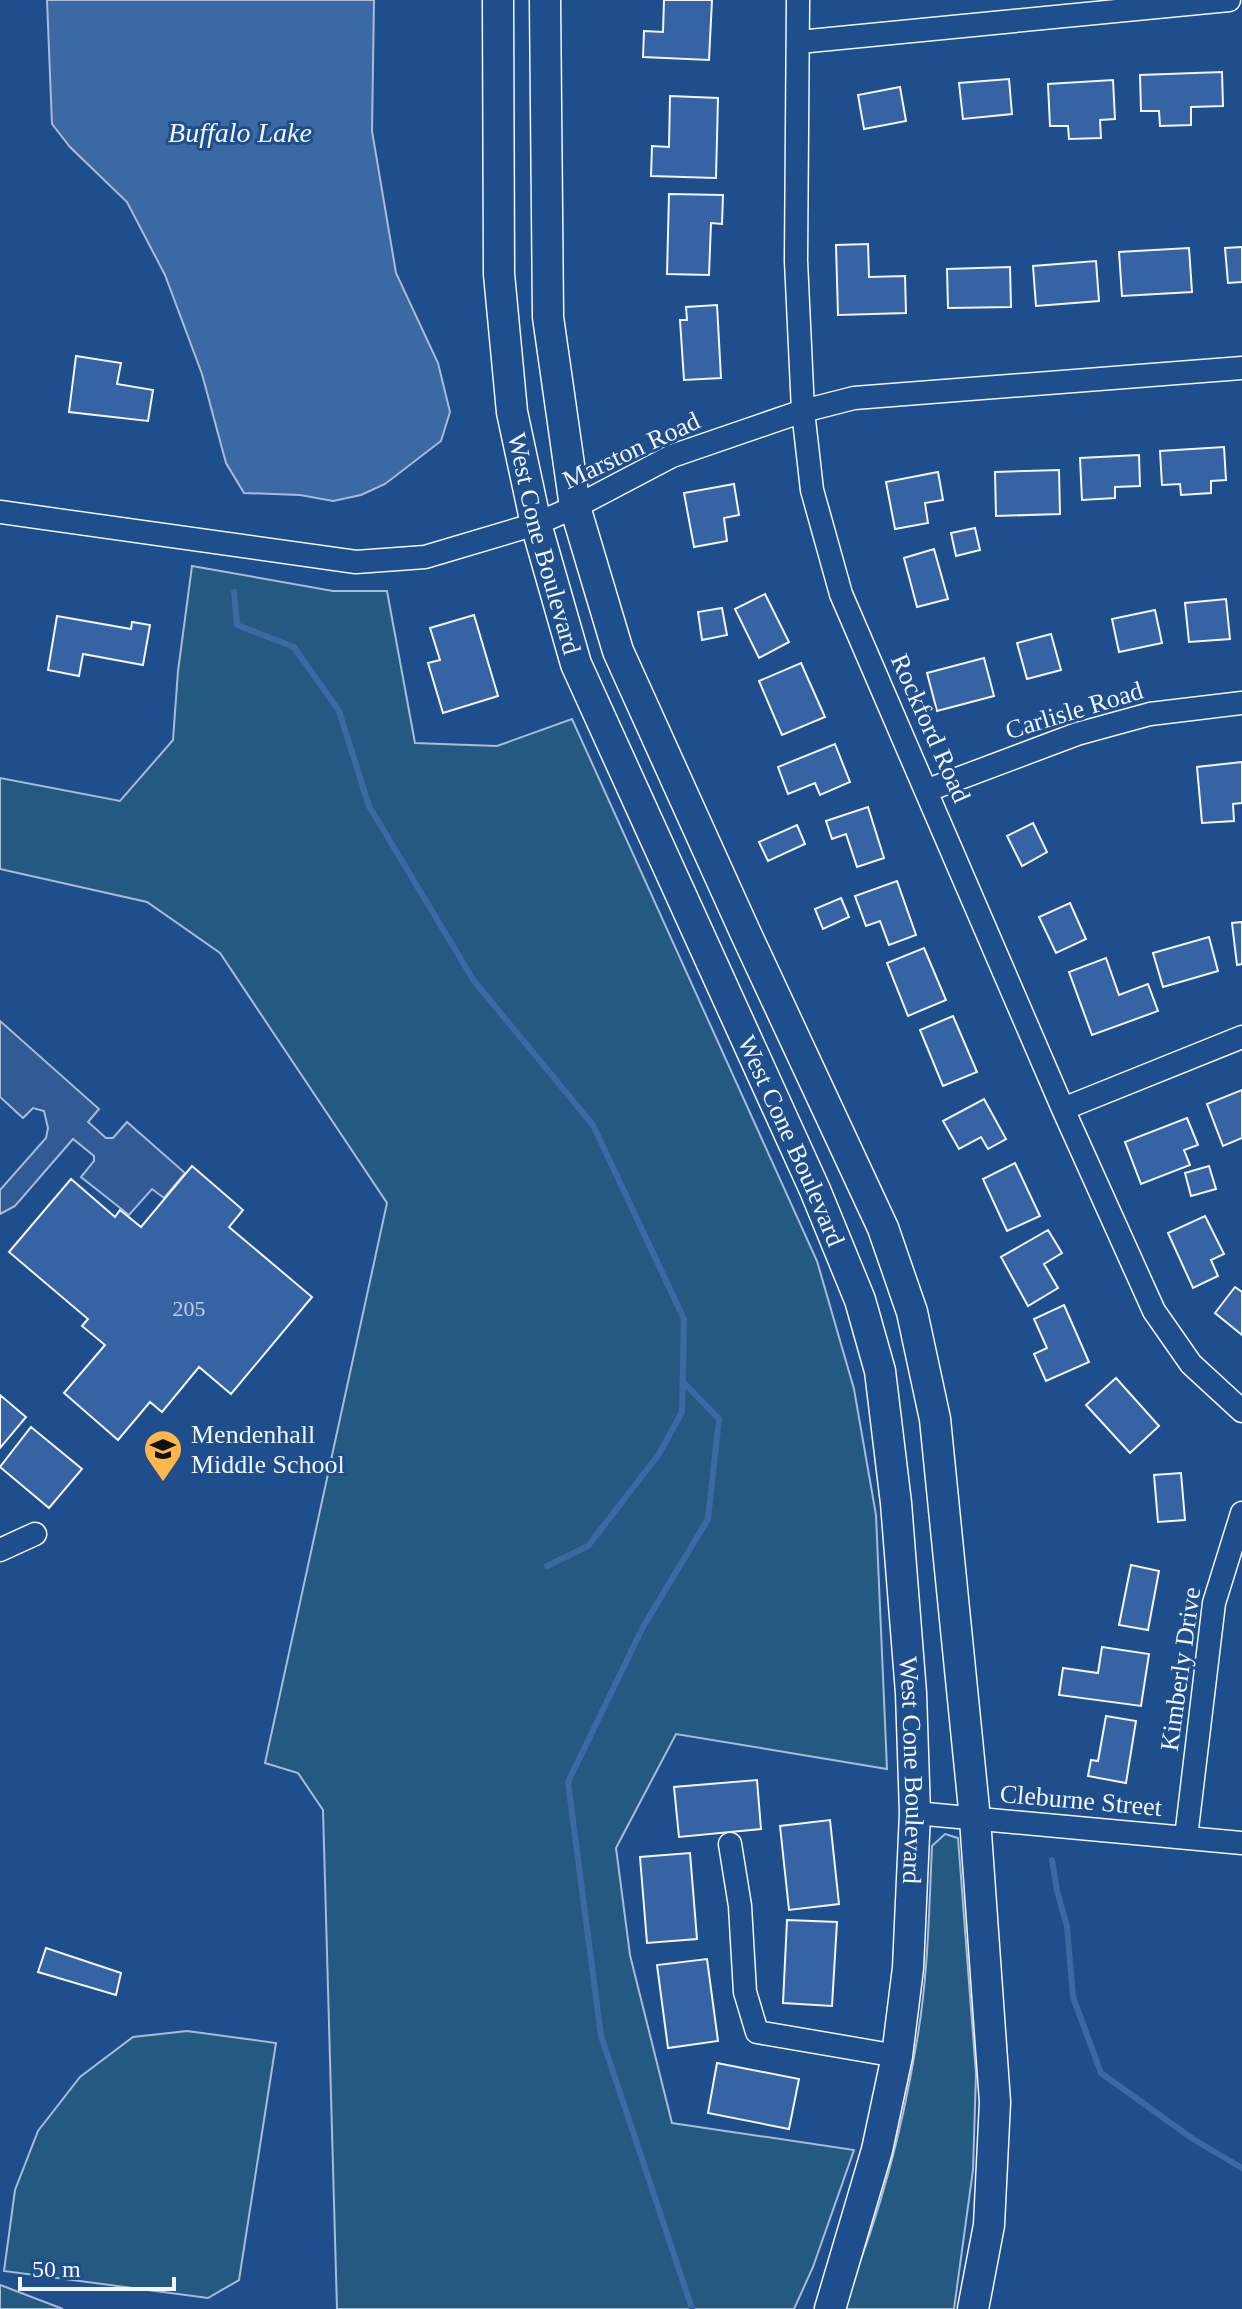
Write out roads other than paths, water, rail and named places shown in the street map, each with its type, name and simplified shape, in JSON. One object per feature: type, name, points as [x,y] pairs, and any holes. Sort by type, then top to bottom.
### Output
[{"type":"main road","name":"West Cone Boulevard","points":[[498,0],[499,274],[512,412],[536,524],[576,664],[815,1190],[860,1300],[880,1371],[896,1503],[911,1693],[915,1813],[908,1968],[897,2056],[877,2150],[830,2309]]},
{"type":"main road","name":"West Cone Boulevard","points":[[545,0],[548,317],[575,507],[618,651],[883,1228],[912,1312],[935,1419],[975,1819],[995,2102],[989,2225],[973,2309]]},
{"type":"street","name":"Rockford Road","points":[[798,0],[796,261],[803,411],[812,490],[841,594],[1063,1109],[1154,1311],[1191,1364],[1242,1411]]},
{"type":"street","points":[[799,42],[1229,0]]},
{"type":"street","name":"Marston Road","points":[[0,512],[356,562],[425,557],[536,524],[672,456],[803,411],[854,398],[1242,368]]},
{"type":"street","name":"Carlisle Road","points":[[928,790],[1077,734],[1150,714],[1242,703]]},
{"type":"street","points":[[1063,1109],[1242,1037]]},
{"type":"street","name":"Kimberly Drive","points":[[1186,1837],[1214,1603],[1242,1513]]},
{"type":"street","points":[[0,1550],[35,1534]]},
{"type":"street","name":"Cleburne Street","points":[[915,1813],[1242,1843]]},
{"type":"street","points":[[730,1844],[740,1906],[745,1992],[757,2032],[897,2056]]},
{"type":"water","name":"Buffalo Lake","points":[[47,0],[374,0],[372,131],[396,273],[438,363],[450,412],[441,441],[385,484],[361,495],[333,501],[300,495],[244,493],[226,463],[202,374],[165,275],[127,202],[70,147],[52,124]]},
{"type":"waterway","points":[[234,592],[237,625],[294,647],[339,711],[369,806],[474,981],[593,1125],[684,1319],[682,1412],[659,1454],[588,1546],[547,1566]]},
{"type":"waterway","points":[[683,1382],[719,1419],[708,1519],[643,1627],[568,1782],[601,2036],[692,2309]]},
{"type":"waterway","points":[[1052,1860],[1067,1926],[1073,1997],[1101,2073],[1193,2139],[1242,2168]]},
{"type":"place","name":"Mendenhall Middle School","points":[[163,1483]]}]
